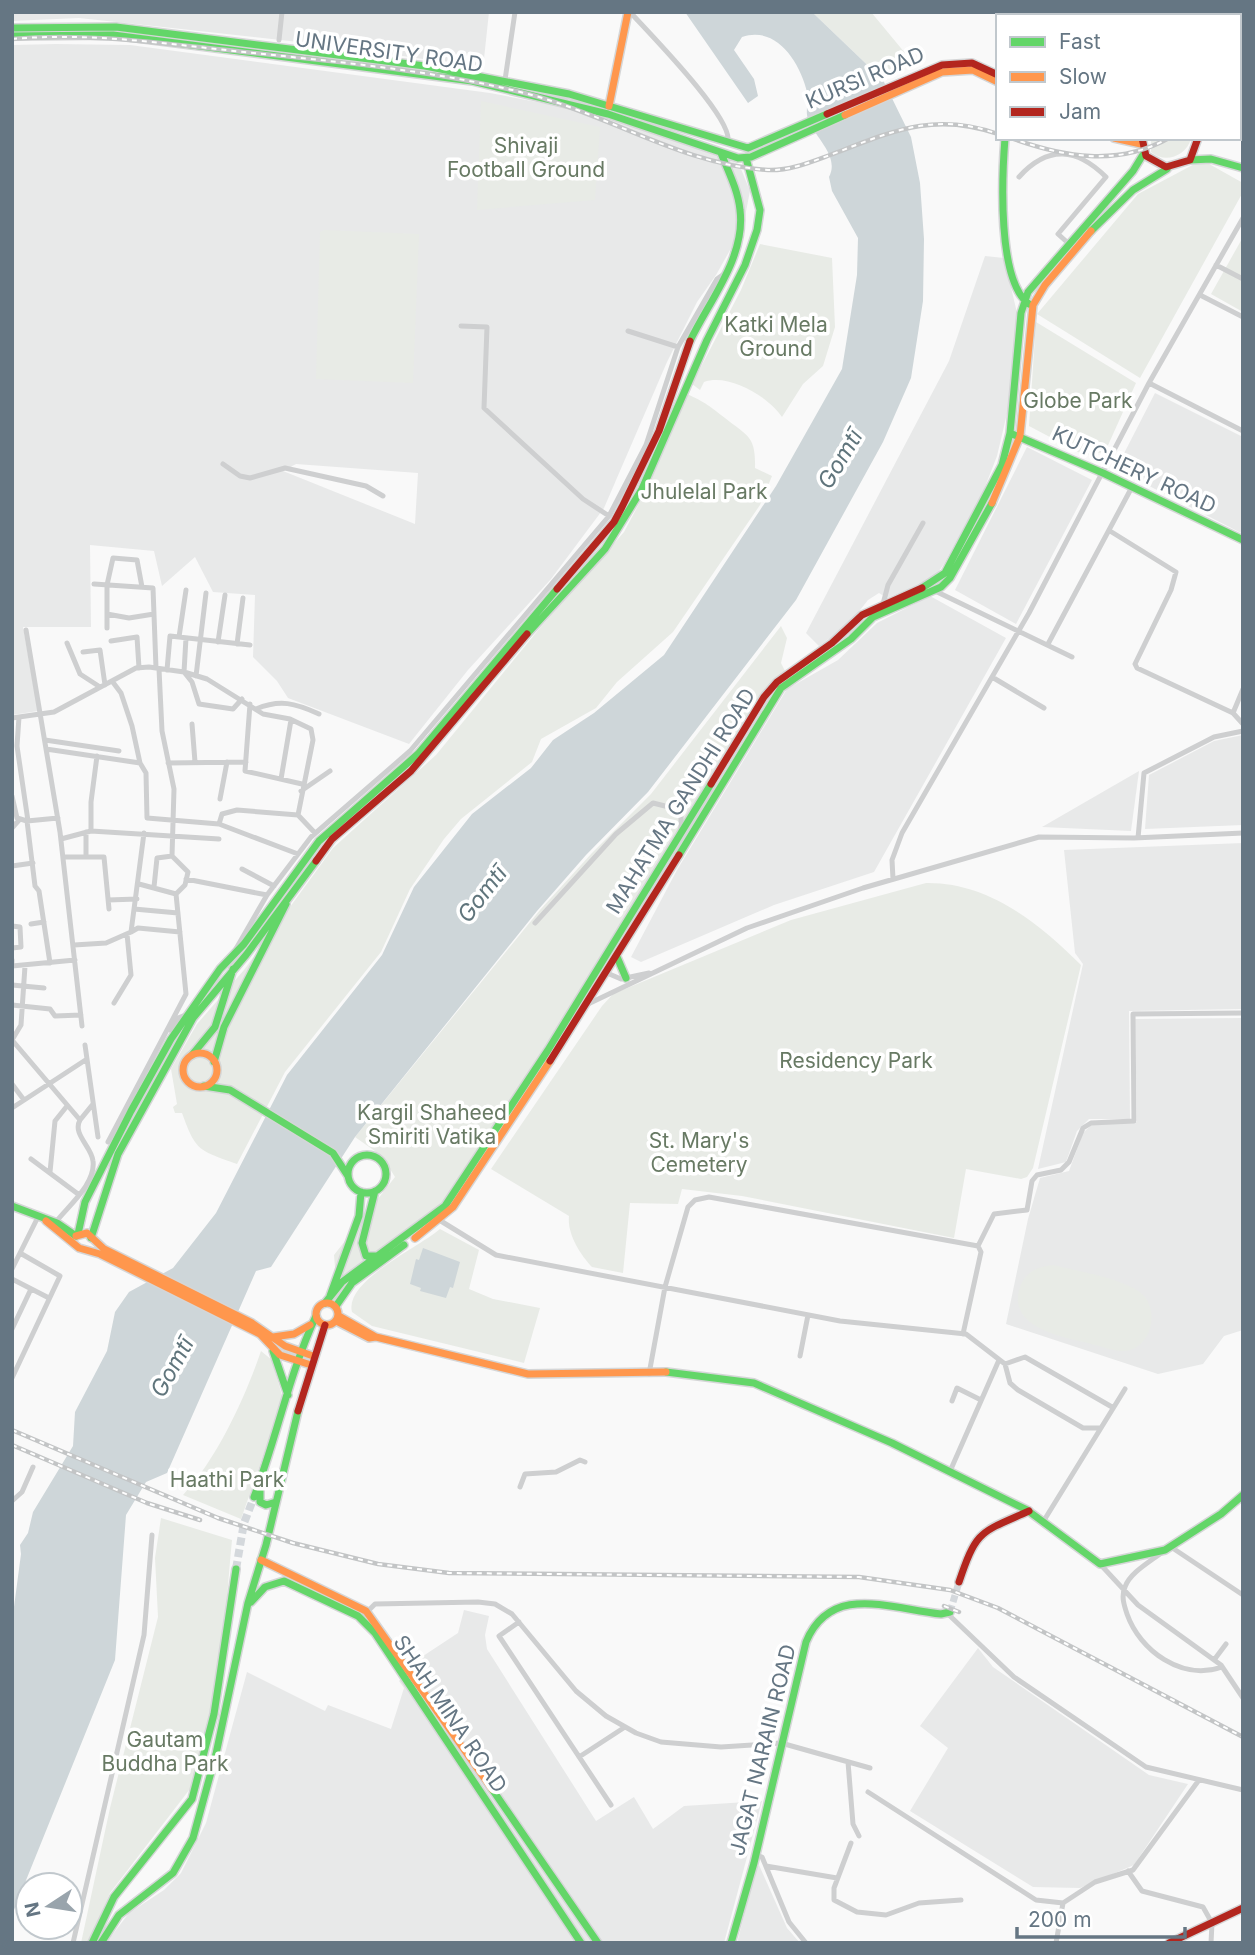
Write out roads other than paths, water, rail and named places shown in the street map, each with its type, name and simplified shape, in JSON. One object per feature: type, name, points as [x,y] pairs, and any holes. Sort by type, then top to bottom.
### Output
[{"type":"main road","points":[[608,114],[629,12]]},
{"type":"main road","name":"UNIVERSITY ROAD","points":[[12,28],[116,27],[278,46],[473,78],[608,114],[722,153],[748,157]]},
{"type":"main road","name":"UNIVERSITY ROAD","points":[[12,36],[113,35],[505,80],[609,104],[748,148]]},
{"type":"main road","name":"KURSI ROAD","points":[[748,148],[958,62],[972,63],[996,74]]},
{"type":"main road","name":"KURSI ROAD","points":[[748,157],[916,78],[958,69],[972,70],[996,81]]},
{"type":"main road","points":[[1005,140],[1002,201],[1004,236],[1015,289],[1024,301],[1033,305]]},
{"type":"main road","points":[[1190,160],[1197,140]]},
{"type":"main road","points":[[1142,141],[1144,153],[1158,166],[1167,169]]},
{"type":"main road","points":[[77,1246],[85,1202],[117,1137],[188,1014],[319,841],[418,754],[599,544],[636,484],[671,398],[691,339],[724,274],[741,216],[722,153]]},
{"type":"main road","name":"MAHATMA GANDHI ROAD","points":[[975,528],[1002,465],[1010,433],[1024,301],[1036,280],[1133,170],[1144,153]]},
{"type":"main road","name":"MAHATMA GANDHI ROAD","points":[[327,1299],[342,1282],[377,1256],[437,1219],[548,1050],[764,697],[777,682],[832,643],[862,615],[931,588],[945,573],[1001,487],[1020,436],[1033,305],[1045,285],[1129,193],[1147,177],[1167,169],[1176,169],[1190,160],[1204,156],[1243,168]]},
{"type":"main road","points":[[86,1249],[92,1240],[104,1191],[132,1125],[192,1018],[332,839],[411,771],[435,745],[517,645],[605,549],[624,521],[642,489],[707,341],[745,265],[757,230],[761,210],[748,157]]},
{"type":"main road","name":"KUTCHERY ROAD","points":[[1010,433],[1103,473],[1243,540]]},
{"type":"main road","name":"MAHATMA GANDHI ROAD","points":[[336,1306],[352,1283],[365,1271],[453,1207],[588,1004],[781,688],[842,646],[882,608]]},
{"type":"main road","points":[[204,1086],[214,1080],[225,1027],[294,887]]},
{"type":"main road","points":[[617,954],[620,971],[626,978]]},
{"type":"main road","points":[[233,955],[226,1003],[216,1026],[184,1067],[185,1078],[192,1085],[232,1091],[343,1160],[352,1186],[361,1192],[375,1191]]},
{"type":"main road","points":[[192,1055],[203,1054],[216,1065],[232,1091]]},
{"type":"main road","points":[[343,1160],[371,1156],[383,1165],[385,1181],[375,1191],[362,1243],[366,1256],[377,1256]]},
{"type":"main road","points":[[348,1176],[356,1158]]},
{"type":"main road","points":[[254,1497],[289,1398],[300,1350],[318,1307],[327,1299],[359,1216],[361,1192]]},
{"type":"main road","points":[[13,1207],[46,1221],[77,1246],[102,1251],[285,1346],[313,1356]]},
{"type":"main road","points":[[46,1221],[77,1235],[85,1233],[102,1251]]},
{"type":"main road","points":[[327,1299],[336,1306],[337,1319]]},
{"type":"main road","points":[[316,1316],[325,1325]]},
{"type":"main road","points":[[337,1319],[376,1337],[517,1373],[731,1377],[754,1383],[951,1469],[1029,1511],[1100,1564],[1168,1549],[1243,1495]]},
{"type":"main road","points":[[101,1943],[110,1925],[125,1910],[169,1880],[184,1862],[224,1721],[246,1607],[266,1544],[313,1356],[325,1325],[337,1319]]},
{"type":"main road","points":[[270,1337],[293,1334],[312,1324]]},
{"type":"main road","points":[[270,1337],[289,1398]]},
{"type":"main road","points":[[273,1351],[311,1365]]},
{"type":"main road","points":[[264,1472],[259,1500],[266,1505],[276,1502]]},
{"type":"main road","points":[[959,1582],[969,1553],[981,1533],[1029,1511]]},
{"type":"main road","points":[[266,1544],[268,1553],[282,1570]]},
{"type":"main road","name":"SHAH MINA ROAD","points":[[261,1560],[364,1615],[404,1660],[598,1943]]},
{"type":"main road","points":[[92,1943],[112,1901],[192,1799],[200,1778],[221,1685],[236,1569]]},
{"type":"main road","name":"SHAH MINA ROAD","points":[[246,1607],[265,1587],[284,1581],[364,1615],[581,1943]]},
{"type":"main road","name":"JAGAT NARAIN ROAD","points":[[731,1943],[806,1642],[819,1618],[856,1604],[888,1604],[949,1614]]},
{"type":"main road","points":[[468,1772],[477,1766]]},
{"type":"main road","points":[[192,1799],[203,1802]]},
{"type":"main road","points":[[517,1844],[526,1838]]},
{"type":"main road","points":[[548,1892],[558,1884]]},
{"type":"main road","points":[[112,1901],[125,1910]]},
{"type":"main road","points":[[1172,1942],[1243,1908]]},
{"type":"street","points":[[279,40],[282,12]]},
{"type":"street","points":[[505,80],[514,12]]},
{"type":"street","points":[[629,12],[713,108],[729,135],[727,141]]},
{"type":"street","points":[[1019,177],[1032,162],[1054,153],[1088,159],[1106,177],[1058,234],[1068,243]]},
{"type":"street","points":[[893,879],[892,860],[902,833],[1018,632],[1149,383],[1243,218]]},
{"type":"street","points":[[1216,265],[1243,279]]},
{"type":"street","points":[[233,955],[267,895],[315,833],[410,751],[609,516],[646,445],[678,347],[717,279],[724,274]]},
{"type":"street","points":[[1199,295],[1243,317]]},
{"type":"street","points":[[461,326],[487,327],[484,408],[583,499],[609,516]]},
{"type":"street","points":[[628,331],[678,347]]},
{"type":"street","points":[[1149,383],[1243,431]]},
{"type":"street","points":[[223,464],[240,476],[250,478],[285,468],[366,486],[383,496]]},
{"type":"street","points":[[1048,644],[1132,487]]},
{"type":"street","points":[[882,608],[888,585],[923,523]]},
{"type":"street","points":[[1110,531],[1176,572],[1171,590],[1135,664],[1137,668],[1233,713],[1243,724]]},
{"type":"street","points":[[107,628],[107,585],[113,558],[137,560],[142,587]]},
{"type":"street","points":[[94,584],[153,588],[162,731],[174,789],[172,856],[188,872],[176,894],[186,994],[108,1142]]},
{"type":"street","points":[[931,588],[1072,657]]},
{"type":"street","points":[[187,590],[182,638],[184,672],[192,682],[199,704],[233,709],[242,699]]},
{"type":"street","points":[[196,676],[206,593]]},
{"type":"street","points":[[218,642],[225,595]]},
{"type":"street","points":[[237,644],[243,597]]},
{"type":"street","points":[[107,614],[129,618],[154,614]]},
{"type":"street","points":[[26,630],[64,858],[82,1026]]},
{"type":"street","points":[[167,670],[170,636],[250,645]]},
{"type":"street","points":[[111,641],[137,637],[139,668]]},
{"type":"street","points":[[68,643],[80,674],[103,686]]},
{"type":"street","points":[[83,652],[100,650],[103,686]]},
{"type":"street","points":[[50,963],[25,821],[15,747],[15,718],[54,712],[139,668],[157,668],[196,676],[242,699],[263,714],[291,720],[311,729],[298,815]]},
{"type":"street","points":[[992,677],[1044,708]]},
{"type":"street","points":[[112,681],[121,693],[140,763],[146,773],[147,818],[219,824],[298,854]]},
{"type":"street","points":[[1233,713],[1243,689]]},
{"type":"street","points":[[256,709],[276,701],[298,704],[319,713]]},
{"type":"street","points":[[250,704],[245,771],[302,784]]},
{"type":"street","points":[[281,779],[291,720]]},
{"type":"street","points":[[192,724],[195,762]]},
{"type":"street","points":[[1138,838],[1144,773],[1214,737],[1243,731]]},
{"type":"street","points":[[45,740],[119,751]]},
{"type":"street","points":[[46,749],[140,763]]},
{"type":"street","points":[[86,857],[97,756]]},
{"type":"street","points":[[220,799],[227,762]]},
{"type":"street","points":[[168,763],[246,762]]},
{"type":"street","points":[[301,792],[330,771]]},
{"type":"street","points":[[12,796],[17,818],[25,821]]},
{"type":"street","points":[[535,923],[616,834],[653,803],[681,810],[681,833]]},
{"type":"street","points":[[219,824],[222,814],[237,810],[298,815],[315,833]]},
{"type":"street","points":[[12,828],[25,821],[58,818]]},
{"type":"street","points":[[61,839],[88,831],[219,839]]},
{"type":"street","points":[[114,1003],[131,975],[129,933],[139,888],[144,833]]},
{"type":"street","points":[[607,973],[617,979],[649,973],[747,928],[893,879],[1039,837],[1138,838],[1243,833]]},
{"type":"street","points":[[155,887],[158,858],[172,856]]},
{"type":"street","points":[[64,858],[104,857],[109,909]]},
{"type":"street","points":[[12,866],[33,863]]},
{"type":"street","points":[[242,870],[274,886]]},
{"type":"street","points":[[186,879],[267,895]]},
{"type":"street","points":[[139,888],[155,887],[161,892],[176,894]]},
{"type":"street","points":[[108,900],[137,899]]},
{"type":"street","points":[[134,909],[178,913]]},
{"type":"street","points":[[31,924],[44,922]]},
{"type":"street","points":[[12,926],[20,927],[21,947],[12,948]]},
{"type":"street","points":[[74,945],[106,943],[138,928],[180,932]]},
{"type":"street","points":[[12,960],[12,966],[25,966],[75,960]]},
{"type":"street","points":[[25,966],[21,1025],[12,1040],[80,1120]]},
{"type":"street","points":[[588,1004],[643,979],[649,973]]},
{"type":"street","points":[[12,985],[44,988]]},
{"type":"street","points":[[12,1004],[50,1009],[55,1016],[81,1015]]},
{"type":"street","points":[[978,1246],[995,1214],[1027,1210],[1032,1181],[1037,1175],[1061,1170],[1069,1162],[1083,1128],[1091,1123],[1134,1121],[1133,1014],[1243,1013]]},
{"type":"street","points":[[153,1056],[178,1018],[188,1014]]},
{"type":"street","points":[[85,1045],[98,1137]]},
{"type":"street","points":[[12,1108],[87,1059]]},
{"type":"street","points":[[12,1084],[24,1100]]},
{"type":"street","points":[[55,1223],[89,1181],[93,1160],[79,1131],[80,1120],[93,1104]]},
{"type":"street","points":[[50,1172],[55,1121],[67,1106]]},
{"type":"street","points":[[31,1159],[78,1194]]},
{"type":"street","points":[[649,1374],[665,1287],[688,1207],[695,1200],[709,1197],[978,1246]]},
{"type":"street","points":[[13,1268],[38,1217]]},
{"type":"street","points":[[437,1219],[496,1255],[808,1315],[963,1334],[975,1339],[1002,1362],[1010,1383],[1018,1390],[1083,1427],[1100,1428]]},
{"type":"street","points":[[963,1334],[981,1252],[978,1246]]},
{"type":"street","points":[[12,1378],[60,1276],[20,1253]]},
{"type":"street","points":[[12,1279],[49,1298]]},
{"type":"street","points":[[12,1329],[31,1289]]},
{"type":"street","points":[[800,1356],[808,1315]]},
{"type":"street","points":[[951,1469],[981,1401],[1002,1362],[1025,1357],[1112,1408]]},
{"type":"street","points":[[952,1401],[957,1388],[981,1401]]},
{"type":"street","points":[[1043,1522],[1125,1389]]},
{"type":"street","points":[[520,1487],[525,1474],[556,1472],[580,1460],[585,1462]]},
{"type":"street","points":[[12,1501],[22,1492],[33,1467]]},
{"type":"street","points":[[73,1943],[144,1635],[152,1535]]},
{"type":"street","points":[[1222,1667],[1208,1672],[1182,1667],[1160,1658],[1144,1646],[1131,1624],[1123,1602],[1124,1589],[1129,1579],[1168,1549],[1243,1595]]},
{"type":"street","points":[[1100,1564],[1138,1605],[1222,1667],[1243,1698]]},
{"type":"street","points":[[364,1615],[374,1604],[495,1604],[519,1622],[576,1691],[606,1716],[625,1727],[660,1742],[684,1745],[721,1747],[781,1742],[870,1768]]},
{"type":"street","points":[[949,1614],[1014,1677],[1146,1767],[1243,1790]]},
{"type":"street","points":[[519,1622],[499,1636],[611,1805]]},
{"type":"street","points":[[1214,1660],[1226,1644]]},
{"type":"street","points":[[579,1757],[625,1727]]},
{"type":"street","points":[[848,1762],[853,1824],[859,1836]]},
{"type":"street","points":[[868,1792],[1036,1900],[1063,1903],[1095,1882],[1133,1870],[1199,1780]]},
{"type":"street","points":[[851,1843],[837,1878],[834,1900],[857,1912],[886,1915],[919,1903],[961,1900]]},
{"type":"street","points":[[755,1855],[762,1857],[789,1922],[806,1943]]},
{"type":"street","points":[[766,1866],[837,1878]]},
{"type":"street","points":[[1128,1871],[1142,1891],[1203,1906],[1212,1923],[1211,1943]]},
{"type":"street","points":[[1056,1943],[1063,1903]]},
{"type":"water","name":"Gomtī","points":[[685,12],[812,12],[883,80],[911,137],[920,183],[924,239],[923,301],[911,378],[883,442],[796,600],[648,792],[586,855],[537,911],[355,1137],[271,1267],[256,1271],[167,1473],[146,1482],[126,1515],[115,1660],[30,1871],[14,1871],[12,1915],[12,1622],[20,1545],[28,1533],[33,1512],[73,1446],[75,1412],[107,1351],[115,1312],[129,1292],[173,1268],[216,1213],[287,1075],[382,955],[414,887],[472,814],[531,768],[553,740],[594,713],[664,655],[776,486],[842,369],[857,275],[858,238],[832,191],[829,154],[808,119],[807,92],[799,69],[785,49],[766,36],[742,37],[734,50],[754,79],[758,96],[748,103]]},
{"type":"water","points":[[423,1248],[460,1262],[453,1288],[450,1287],[446,1298],[420,1291],[421,1288],[410,1284],[416,1259],[419,1260]]},
{"type":"tunnel","points":[[236,1569],[244,1523],[254,1497]]},
{"type":"tunnel","points":[[950,1612],[959,1582]]},
{"type":"railway","points":[[12,39],[70,37],[128,40],[426,73],[532,95],[562,104],[678,150],[737,166],[768,170],[800,166],[912,127],[953,124],[996,133]]},
{"type":"railway","points":[[1017,140],[1051,150],[1090,156],[1130,153],[1165,140]]},
{"type":"railway","points":[[12,1430],[218,1518],[293,1543],[378,1564],[449,1573],[859,1577],[950,1590],[998,1608],[1243,1737]]},
{"type":"railway","points":[[12,1445],[147,1503],[200,1520]]},
{"type":"railway","points":[[944,1606],[959,1612]]},
{"type":"park label","name":"Shivaji Football Ground","points":[[526,158]]},
{"type":"park label","name":"Katki Mela Ground","points":[[776,337]]},
{"type":"park label","name":"Globe Park","points":[[1078,401]]},
{"type":"park label","name":"Jhulelal Park","points":[[704,492]]},
{"type":"park label","name":"Residency Park","points":[[856,1061]]},
{"type":"park label","name":"Kargil Shaheed Smiriti Vatika","points":[[432,1125]]},
{"type":"park label","name":"St. Mary's Cemetery","points":[[699,1153]]},
{"type":"park label","name":"Haathi Park","points":[[227,1480]]},
{"type":"park label","name":"Gautam Buddha Park","points":[[165,1752]]}]
